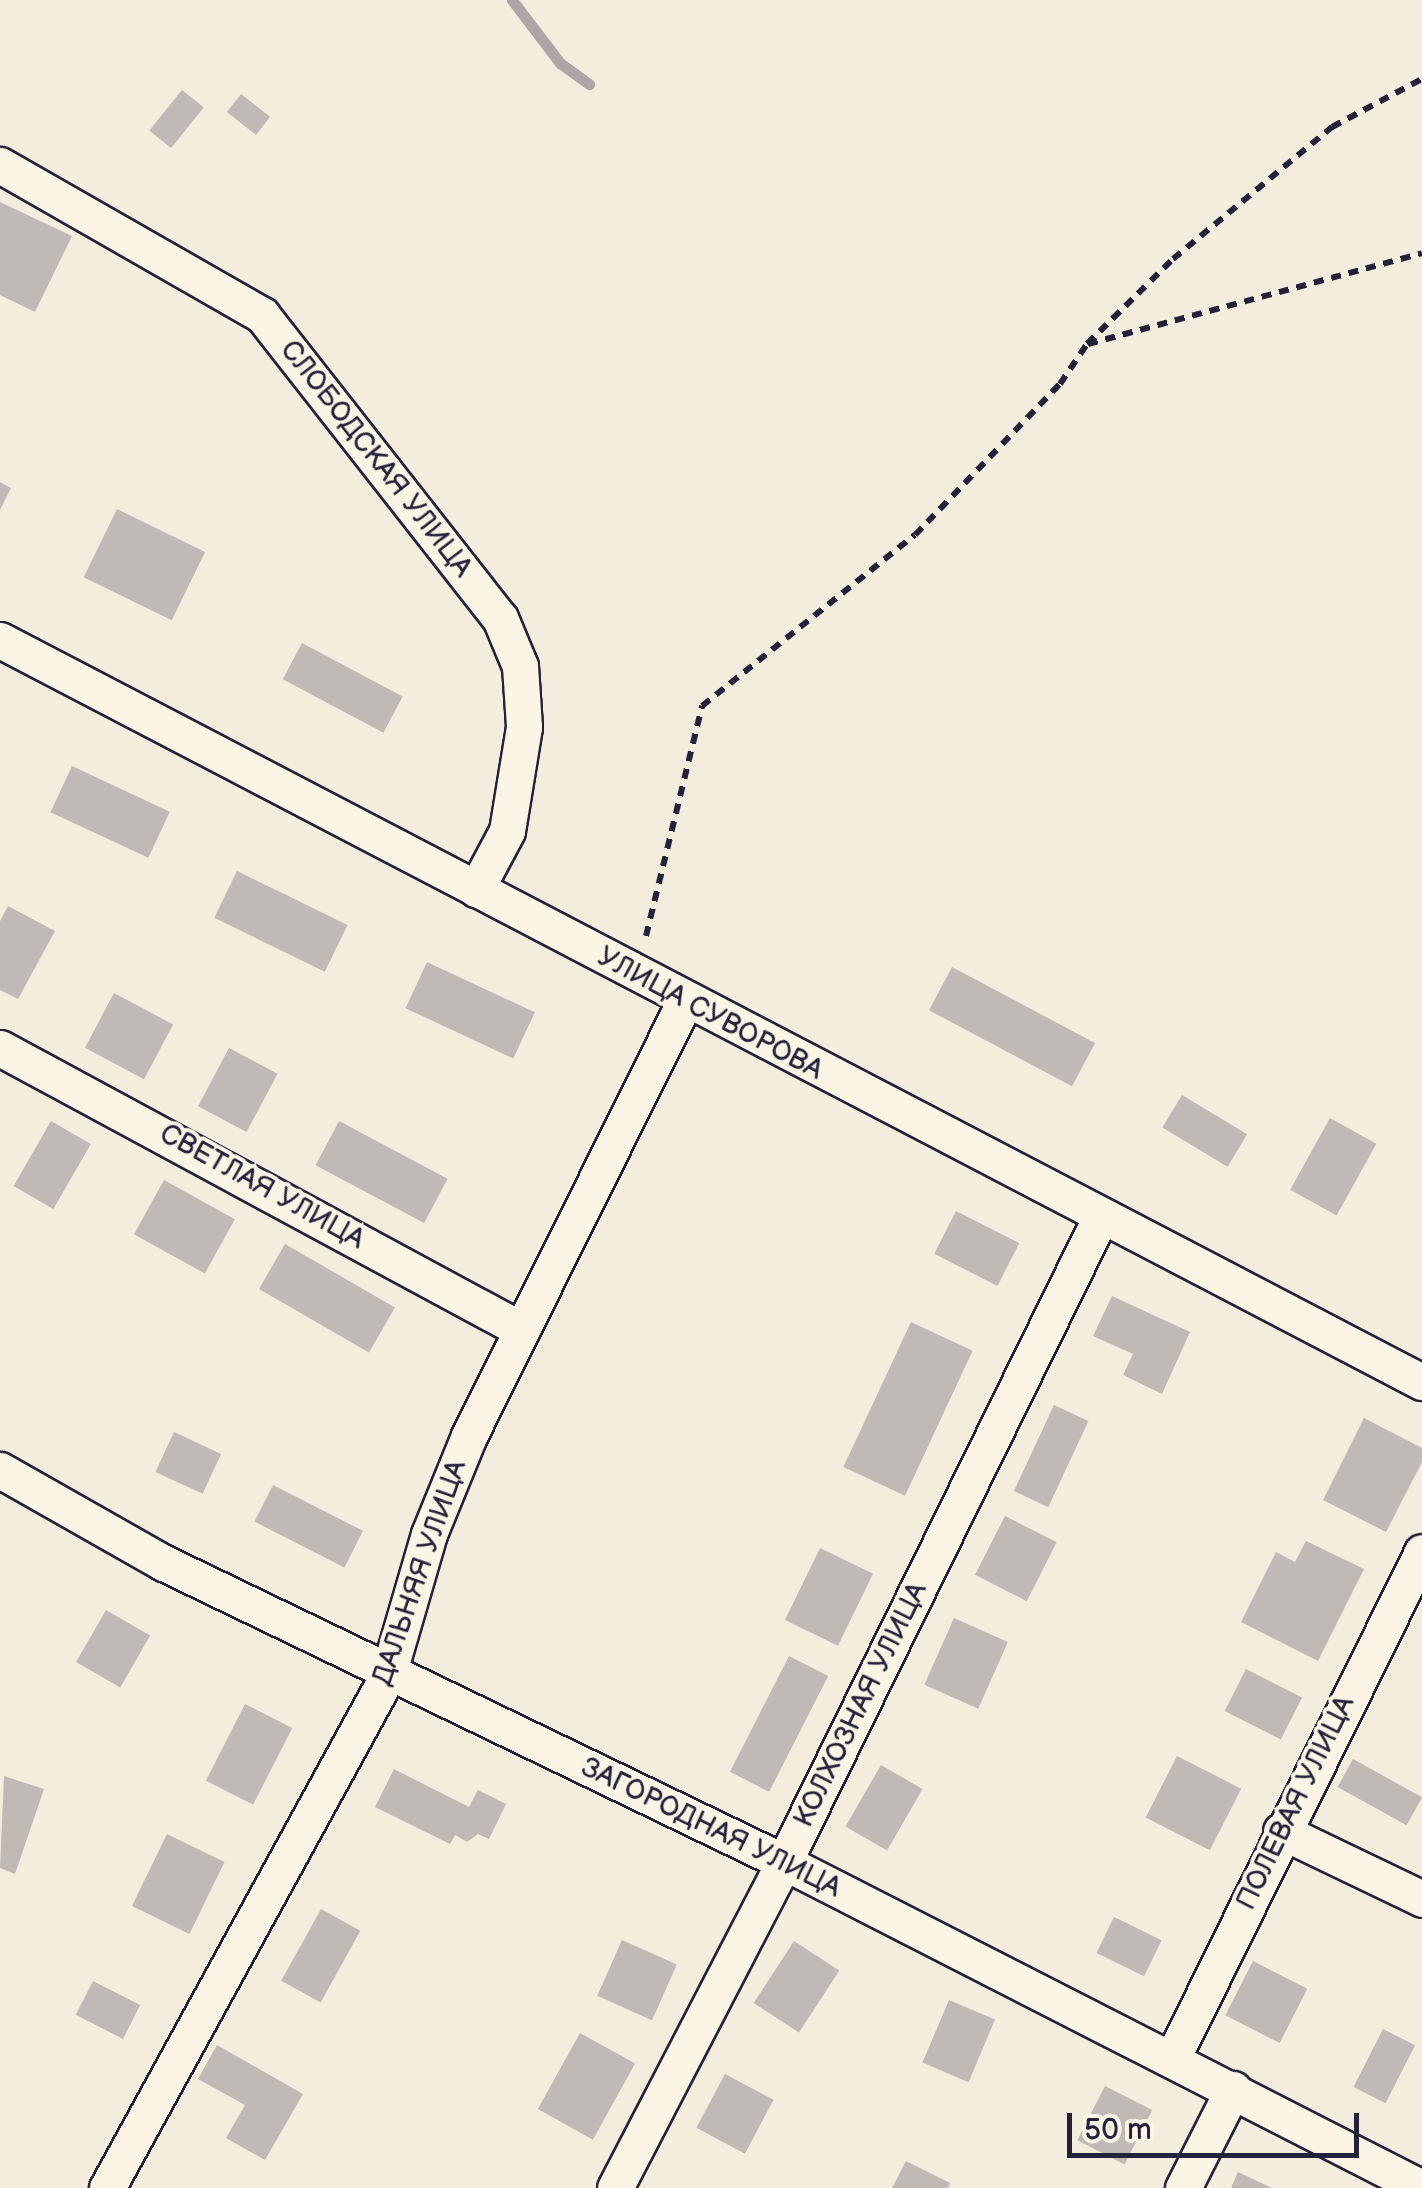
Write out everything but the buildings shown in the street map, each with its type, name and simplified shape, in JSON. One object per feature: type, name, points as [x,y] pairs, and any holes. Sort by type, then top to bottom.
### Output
[{"type":"street","name":"СЛОБОДСКАЯ УЛИЦА","points":[[0,165],[262,316],[500,618],[520,666],[524,727],[506,831],[476,890]]},
{"type":"street","name":"УЛИЦА СУВОРОВА","points":[[0,640],[636,976],[1422,1382]]},
{"type":"street","name":"ДАЛЬНЯЯ УЛИЦА","points":[[108,2188],[388,1675],[428,1534],[522,1330],[685,1001]]},
{"type":"street","name":"СВЕТЛАЯ УЛИЦА","points":[[0,1048],[522,1330]]},
{"type":"street","name":"КОЛХОЗНАЯ УЛИЦА","points":[[614,2188],[784,1862],[1100,1218]]},
{"type":"street","name":"ЗАГОРОДНАЯ УЛИЦА","points":[[0,1470],[164,1563],[388,1675],[784,1862],[1173,2056],[1422,2188]]},
{"type":"street","name":"ПОЛЕВАЯ УЛИЦА","points":[[1173,2056],[1281,1830],[1422,1552]]},
{"type":"street","points":[[1281,1830],[1422,1899]]},
{"type":"street","points":[[1183,2188],[1233,2088]]},
{"type":"path","points":[[636,976],[702,706],[914,535],[1060,384],[1087,344],[1173,259],[1332,127],[1422,79]]},
{"type":"path","points":[[1087,344],[1422,253]]},
{"type":"waterway","points":[[512,0],[560,63],[589,84]]}]
